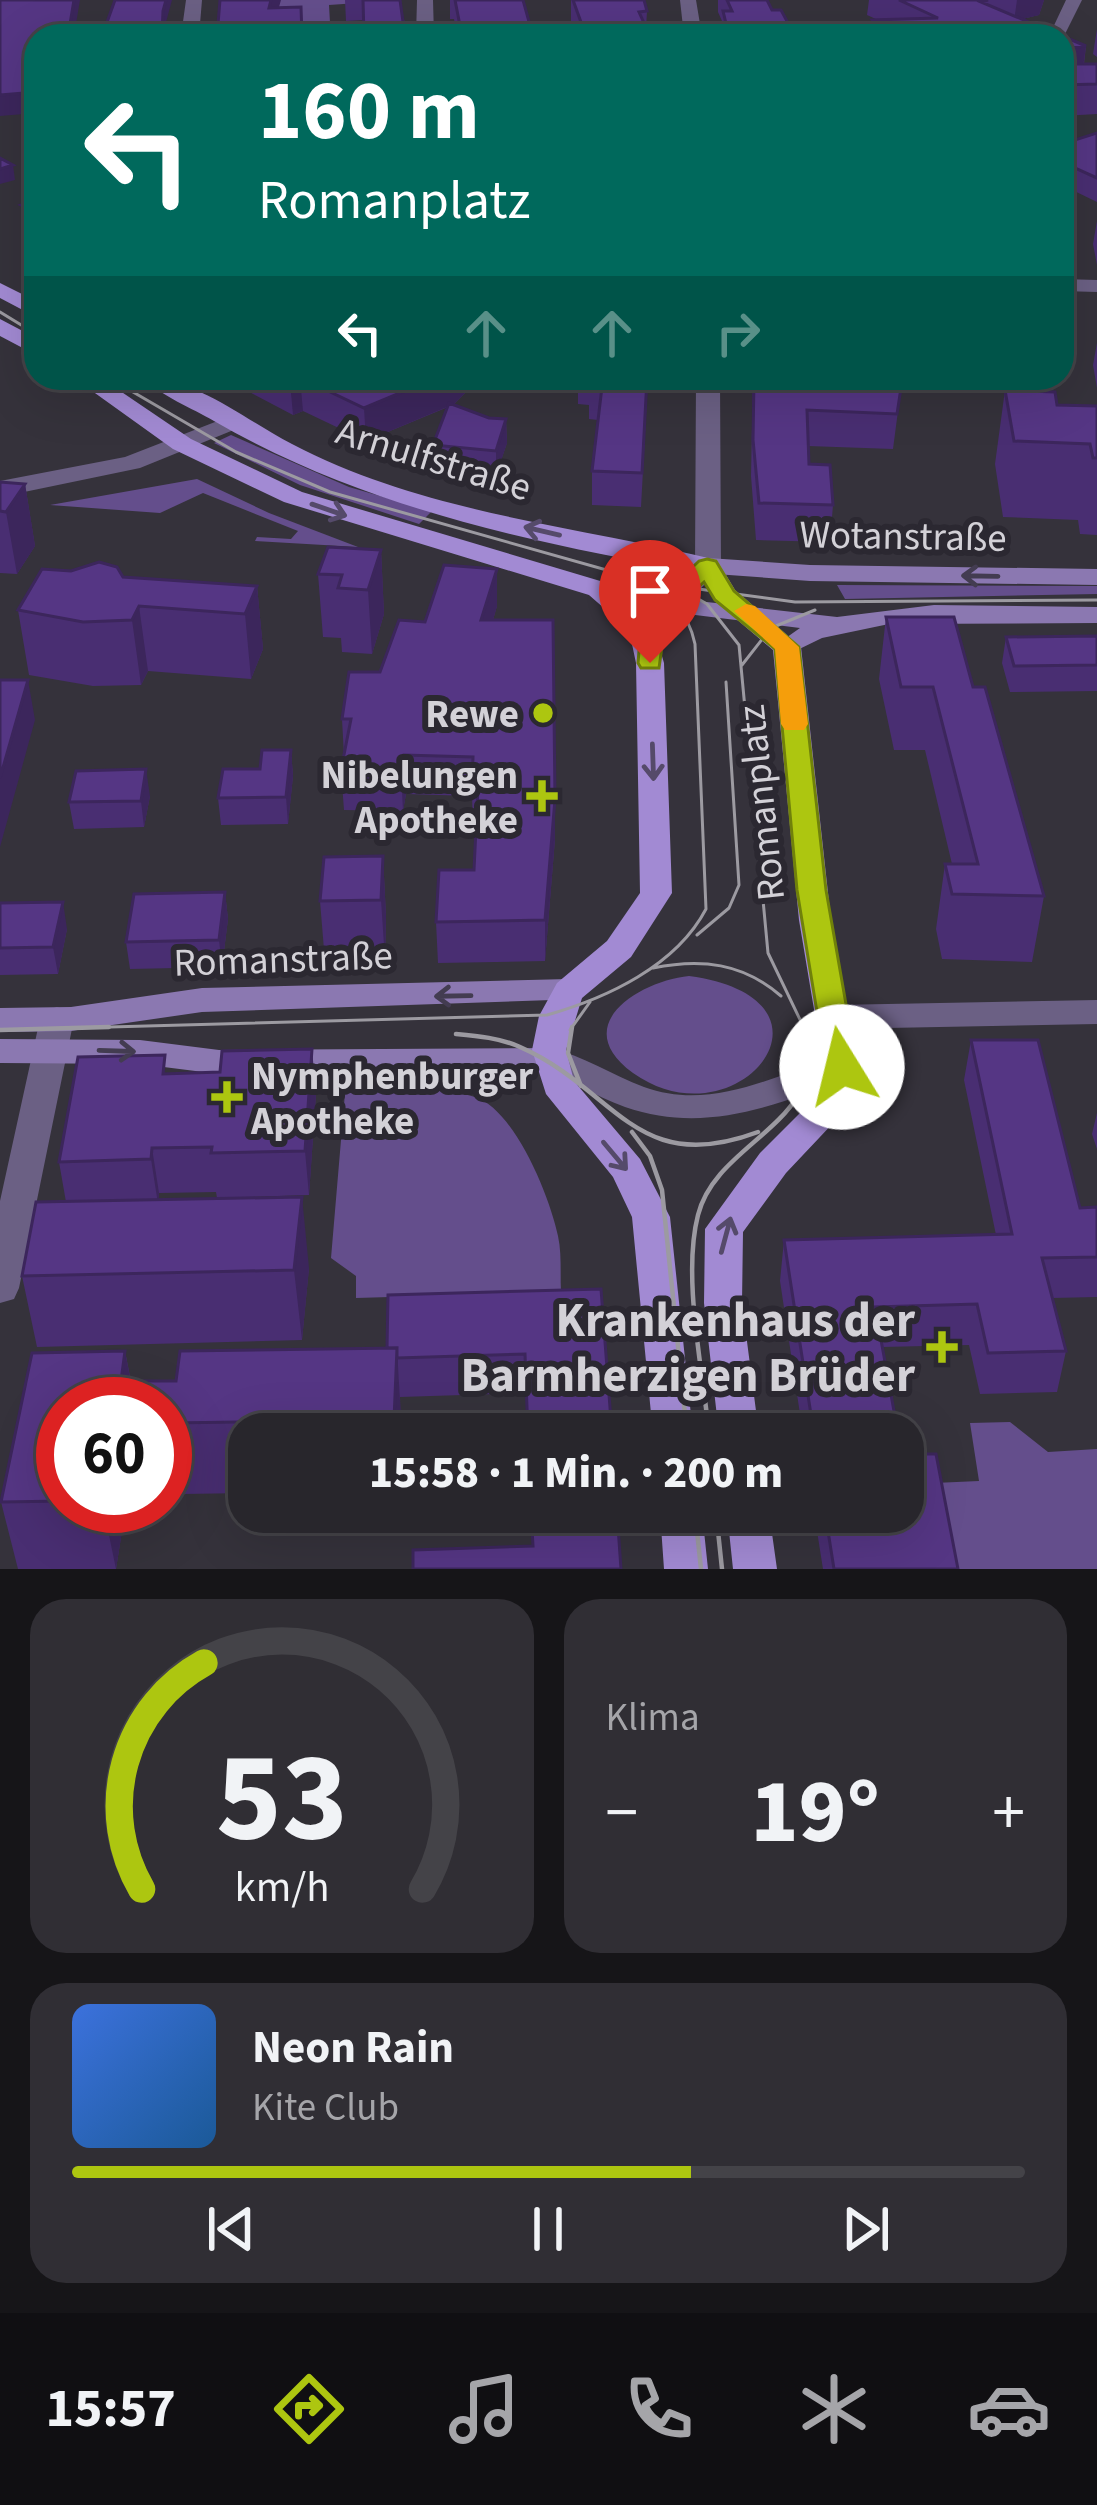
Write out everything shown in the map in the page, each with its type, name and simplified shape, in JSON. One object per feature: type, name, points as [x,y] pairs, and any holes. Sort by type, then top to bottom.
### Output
[{"type":"main road","name":"Arnulfstraße","points":[[104,390],[225,468],[322,508],[598,589],[754,617]]},
{"type":"main road","name":"Arnulfstraße","points":[[176,390],[310,463],[399,495],[707,566]]},
{"type":"main road","name":"Wotanstraße","points":[[707,566],[810,573],[1097,577]]},
{"type":"main road","points":[[671,1413],[651,1217],[627,1168],[568,1100],[550,1060],[550,1034],[569,991],[631,935],[656,893],[649,645],[654,616],[707,566]]},
{"type":"main road","name":"Romanplatz","points":[[707,566],[724,595],[787,647],[813,905],[842,1067]]},
{"type":"main road","name":"Arnulfstraße","points":[[598,589],[642,627],[649,645]]},
{"type":"main road","name":"Wotanstraße","points":[[787,647],[817,628],[895,616],[1097,615]]},
{"type":"main road","name":"Wotanstraße","points":[[754,617],[839,622]]},
{"type":"main road","name":"Romanstraße","points":[[0,1052],[202,1000],[569,991]]},
{"type":"main road","name":"Romanstraße","points":[[0,1019],[140,1052],[233,1062],[550,1060]]},
{"type":"main road","points":[[736,1413],[723,1304],[724,1229],[773,1163],[823,1111],[840,1083],[842,1067]]},
{"type":"main road","points":[[683,1533],[686,1569]]},
{"type":"main road","points":[[751,1533],[755,1569]]},
{"type":"street","points":[[707,566],[708,390]]},
{"type":"street","points":[[0,489],[93,473],[233,422]]},
{"type":"street","points":[[835,1017],[1095,1012]]},
{"type":"street","points":[[0,1288],[53,1035]]},
{"type":"street","points":[[550,1060],[641,1100],[691,1111],[741,1105],[842,1067]]},
{"type":"shaded area","points":[[265,0],[401,0],[329,5],[330,23],[404,20],[405,24],[262,24]]},
{"type":"shaded area","points":[[231,435],[349,487],[432,511],[419,524],[300,485],[214,443]]},
{"type":"shaded area","points":[[197,479],[358,547],[255,541],[257,537],[291,539],[298,531],[203,493],[160,513],[50,505]]},
{"type":"shaded area","points":[[837,585],[1097,586],[1097,594],[845,599]]},
{"type":"shaded area","points":[[689,976],[739,990],[766,1011],[773,1036],[763,1061],[741,1081],[709,1092],[672,1091],[633,1073],[614,1055],[607,1038],[609,1023],[632,996]]},
{"type":"shaded area","points":[[444,1091],[490,1105],[517,1136],[547,1200],[559,1243],[561,1292],[356,1298],[356,1276],[331,1258],[345,1093]]},
{"type":"shaded area","points":[[1010,1422],[1048,1452],[1097,1449],[1097,1569],[951,1569],[934,1483],[979,1481],[970,1423]]},
{"type":"building","points":[[0,0],[74,0],[70,24],[24,24],[24,93],[0,95]]},
{"type":"building","points":[[115,0],[166,0],[162,24],[106,24]]},
{"type":"building","points":[[220,0],[271,0],[269,8],[301,7],[302,24],[218,24]]},
{"type":"building","points":[[363,0],[400,0],[403,24],[364,24]]},
{"type":"building","points":[[455,0],[523,0],[530,24],[460,24]]},
{"type":"building","points":[[573,0],[644,0],[647,11],[639,12],[644,24],[582,24]]},
{"type":"building","points":[[727,0],[767,0],[772,10],[781,10],[789,24],[726,24],[723,11],[732,11]]},
{"type":"building","points":[[899,0],[988,0],[981,2],[1034,24],[874,24],[872,20],[938,18]]},
{"type":"building","points":[[1074,64],[1097,64],[1097,84],[1074,85]]},
{"type":"building","points":[[1097,133],[1097,178],[1074,167],[1074,140]]},
{"type":"building","points":[[326,390],[407,390],[364,408]]},
{"type":"building","points":[[602,390],[646,390],[642,473],[592,471]]},
{"type":"building","points":[[754,390],[901,390],[897,414],[807,410],[809,464],[830,465],[833,505],[759,503]]},
{"type":"building","points":[[1005,390],[1055,392],[1057,405],[1097,406],[1097,458],[1090,444],[1014,441]]},
{"type":"building","points":[[449,403],[489,418],[506,419],[496,451],[433,445]]},
{"type":"building","points":[[0,482],[25,484],[6,512],[0,511]]},
{"type":"building","points":[[328,547],[381,550],[368,590],[338,588],[342,575],[318,574]]},
{"type":"building","points":[[99,562],[117,567],[123,577],[257,586],[245,614],[139,606],[132,620],[83,622],[18,610],[42,569],[71,571]]},
{"type":"building","points":[[444,565],[497,569],[481,620],[553,620],[555,799],[545,920],[436,922],[439,870],[474,870],[478,787],[472,787],[473,757],[404,755],[401,772],[341,770],[351,719],[342,719],[349,672],[380,672],[399,620],[425,622]]},
{"type":"building","points":[[886,617],[954,617],[973,687],[985,687],[1044,896],[952,894],[945,864],[978,864],[933,687],[901,687]]},
{"type":"building","points":[[1097,636],[1097,665],[1014,666],[1006,637]]},
{"type":"building","points":[[0,680],[28,680],[0,778]]},
{"type":"building","points":[[262,750],[291,750],[286,797],[218,798],[223,769],[260,769]]},
{"type":"building","points":[[146,769],[141,801],[69,802],[76,771]]},
{"type":"building","points":[[383,856],[381,900],[320,901],[324,857]]},
{"type":"building","points":[[225,892],[219,940],[126,942],[134,894]]},
{"type":"building","points":[[63,902],[53,947],[0,948],[0,903]]},
{"type":"building","points":[[971,1040],[1038,1040],[1080,1208],[1097,1207],[1097,1257],[1042,1258],[1066,1351],[988,1353],[977,1304],[875,1307],[894,1413],[811,1413],[784,1240],[1012,1234]]},
{"type":"building","points":[[312,1049],[305,1151],[211,1153],[212,1147],[152,1148],[151,1159],[59,1162],[78,1057],[165,1055],[163,1074],[220,1072],[222,1051]]},
{"type":"building","points":[[302,1197],[294,1270],[22,1276],[36,1202]]},
{"type":"building","points":[[601,1289],[610,1413],[527,1413],[525,1354],[397,1358],[397,1348],[387,1348],[388,1295]]},
{"type":"building","points":[[397,1348],[394,1413],[228,1413],[228,1422],[192,1423],[192,1377],[177,1377],[180,1351]]},
{"type":"building","points":[[125,1351],[122,1377],[36,1377],[36,1501],[1,1502],[32,1353]]},
{"type":"building","points":[[924,1454],[936,1454],[958,1569],[834,1569],[828,1533],[924,1533]]},
{"type":"building","points":[[532,1533],[618,1533],[621,1569],[413,1569],[413,1550],[533,1546]]},
{"type":"tram line","points":[[0,312],[24,327]]},
{"type":"tram line","points":[[109,1027],[0,1030],[547,1015],[638,977],[677,947],[706,909],[695,644],[688,622],[669,599],[642,580],[330,492],[236,452],[130,390]]},
{"type":"tram line","points":[[662,578],[707,604],[739,645],[768,953],[804,1028]]},
{"type":"tram line","points":[[691,588],[795,602],[1097,600]]},
{"type":"tram line","points":[[742,665],[771,628],[815,610]]},
{"type":"tram line","points":[[697,935],[729,908],[739,885],[726,682]]},
{"type":"tram line","points":[[653,968],[721,966],[752,976],[781,996]]},
{"type":"tram line","points":[[572,1027],[590,1002]]},
{"type":"tram line","points":[[572,1027],[568,1053],[580,1084]]},
{"type":"tram line","points":[[706,1413],[693,1295],[698,1215],[709,1189],[789,1109],[803,1086],[809,1060],[804,1028]]},
{"type":"tram line","points":[[456,1034],[520,1047],[580,1084]]},
{"type":"tram line","points":[[580,1084],[629,1122],[682,1144],[716,1143],[758,1132]]},
{"type":"tram line","points":[[632,1132],[650,1156],[662,1190],[685,1413]]},
{"type":"tram line","points":[[697,1533],[701,1569]]},
{"type":"tram line","points":[[718,1533],[722,1569]]},
{"type":"slow traffic","points":[[746,611],[787,647],[794,724]]},
{"type":"place","name":"Rewe","points":[[543,713]]},
{"type":"place","name":"Nibelungen Apotheke","points":[[542,796]]},
{"type":"place","name":"Nymphenburger Apotheke","points":[[227,1097]]},
{"type":"place","name":"Krankenhaus der Barmherzigen Brüder","points":[[942,1347]]},
{"type":"route","points":[[650,663],[654,616],[689,588],[707,566],[724,595],[787,647],[811,890],[842,1067]]}]
